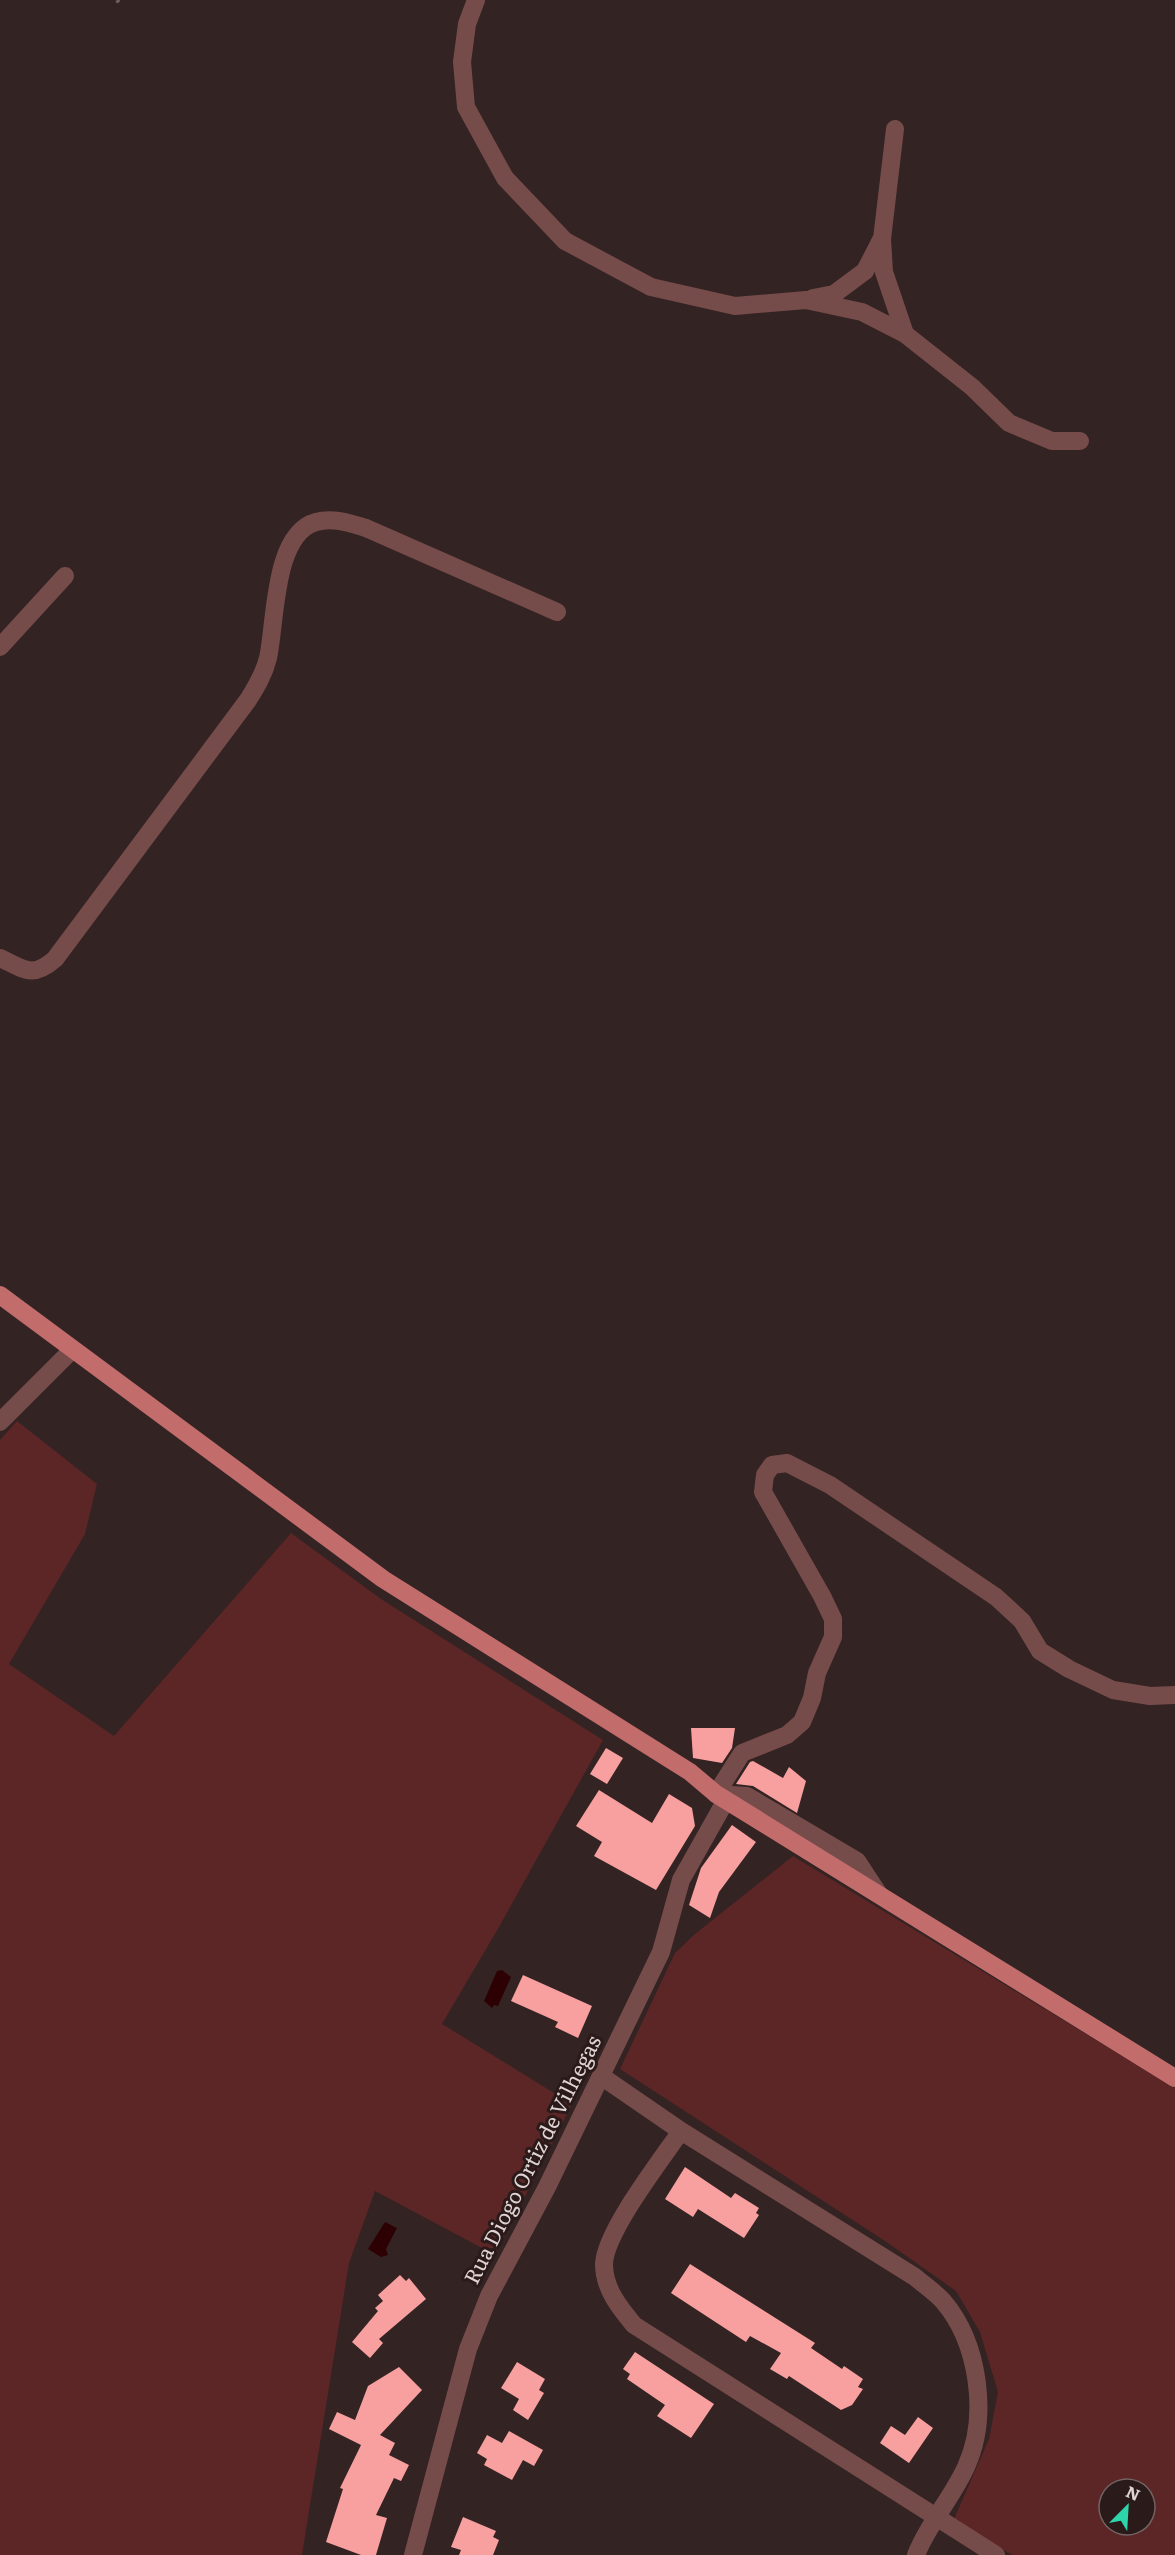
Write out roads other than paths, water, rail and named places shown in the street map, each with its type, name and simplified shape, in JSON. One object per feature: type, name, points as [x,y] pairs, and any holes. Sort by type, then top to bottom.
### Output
[{"type":"main road","points":[[0,1295],[383,1580],[690,1772],[721,1797],[1175,2079]]},
{"type":"street","points":[[476,0],[467,24],[462,62],[466,107],[505,178],[565,241],[651,287],[735,306],[806,300],[834,294],[865,272],[882,238]]},
{"type":"street","points":[[895,129],[882,238],[884,272],[905,334]]},
{"type":"street","points":[[806,300],[862,312],[905,334],[972,387],[1009,423],[1052,441],[1080,441]]},
{"type":"street","points":[[0,957],[30,971],[43,969],[55,959],[248,699],[260,682],[268,659],[284,559],[294,537],[315,522],[337,520],[366,528],[557,612]]},
{"type":"street","points":[[0,647],[65,576]]},
{"type":"street","points":[[0,1287],[23,1313]]},
{"type":"street","points":[[0,1422],[72,1350]]},
{"type":"street","name":"Rua Diogo Ortiz de Vilhegas","points":[[413,2555],[468,2349],[484,2307],[662,1952],[681,1880],[742,1753],[788,1735],[802,1722],[812,1698],[817,1673],[833,1637],[832,1619],[822,1596],[763,1492],[765,1475],[772,1465],[787,1463],[830,1485],[996,1597],[1022,1621],[1040,1651],[1069,1669],[1113,1690],[1150,1696],[1175,1695]]},
{"type":"street","points":[[601,2076],[681,2131],[915,2277],[943,2301],[962,2332],[979,2395],[976,2433],[967,2466],[922,2539],[916,2555]]},
{"type":"street","points":[[681,2131],[615,2229],[604,2264],[613,2299],[634,2325],[996,2555]]}]
